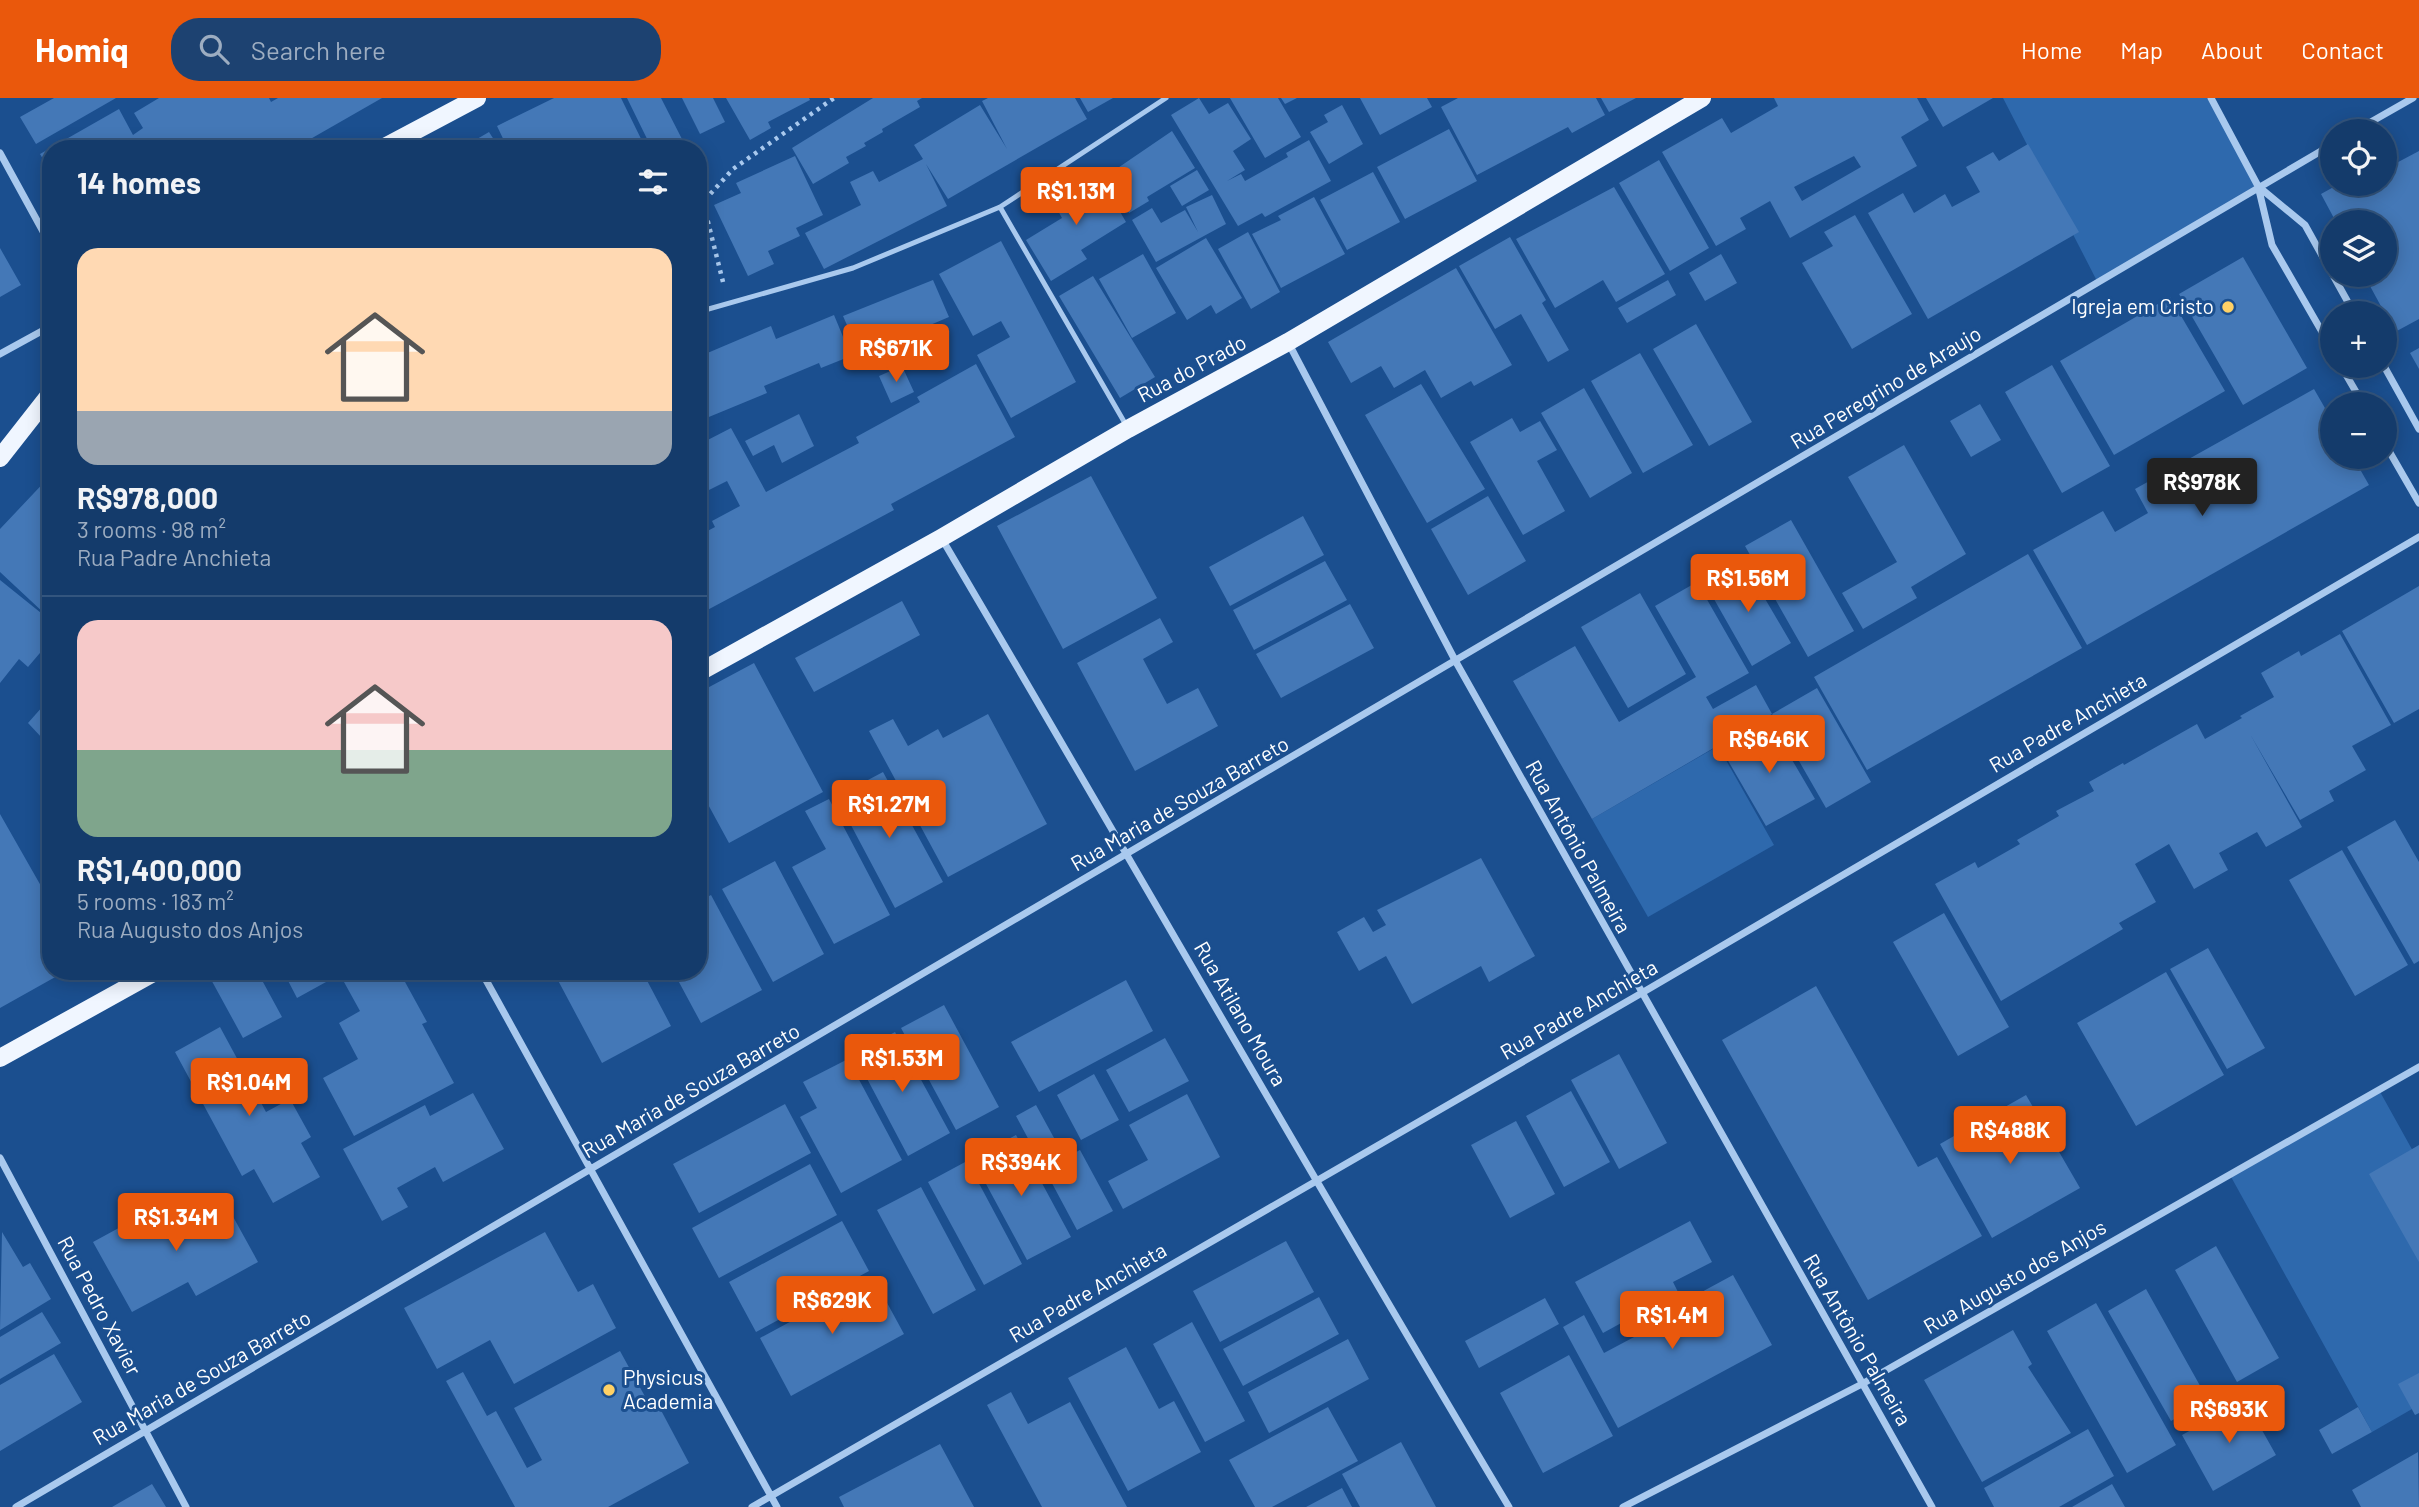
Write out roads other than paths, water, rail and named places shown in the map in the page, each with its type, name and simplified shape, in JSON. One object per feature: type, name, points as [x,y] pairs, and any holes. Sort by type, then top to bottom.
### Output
[{"type":"main road","points":[[398,140],[477,98]]},
{"type":"main road","name":"Rua do Prado","points":[[707,668],[941,538],[1128,429],[1289,342],[1702,98]]},
{"type":"main road","points":[[0,458],[42,404]]},
{"type":"main road","points":[[0,1058],[141,980]]},
{"type":"street","points":[[2211,98],[2258,187],[2273,245],[2320,328]]},
{"type":"street","points":[[2376,119],[2413,98]]},
{"type":"street","name":"Rua Peregrino de Araujo","points":[[1456,662],[2320,151]]},
{"type":"street","points":[[0,153],[42,230]]},
{"type":"street","points":[[2258,187],[2305,225],[2347,301]]},
{"type":"street","points":[[0,354],[42,331]]},
{"type":"street","name":"Rua Antônio Palmeira","points":[[1289,342],[1456,662],[1640,994],[1933,1507]]},
{"type":"street","points":[[2391,378],[2419,429]]},
{"type":"street","points":[[2397,465],[2419,503]]},
{"type":"street","name":"Rua Padre Anchieta","points":[[752,1507],[1640,994],[2419,537]]},
{"type":"street","name":"Rua Atilano Moura","points":[[941,538],[1129,854],[1315,1182],[1508,1507]]},
{"type":"street","name":"Rua Maria de Souza Barreto","points":[[16,1507],[1456,662]]},
{"type":"street","points":[[486,980],[777,1507]]},
{"type":"street","name":"Rua Augusto dos Anjos","points":[[1623,1507],[1861,1384],[2419,1067]]},
{"type":"street","name":"Rua Pedro Xavier","points":[[0,1158],[186,1507]]},
{"type":"lane","points":[[707,309],[853,268],[1000,207],[1166,98]]},
{"type":"lane","points":[[1000,207],[1128,429]]},
{"type":"place","name":"Igreja em Cristo","points":[[2228,307]]},
{"type":"place","name":"Physicus Academia","points":[[609,1390]]}]
